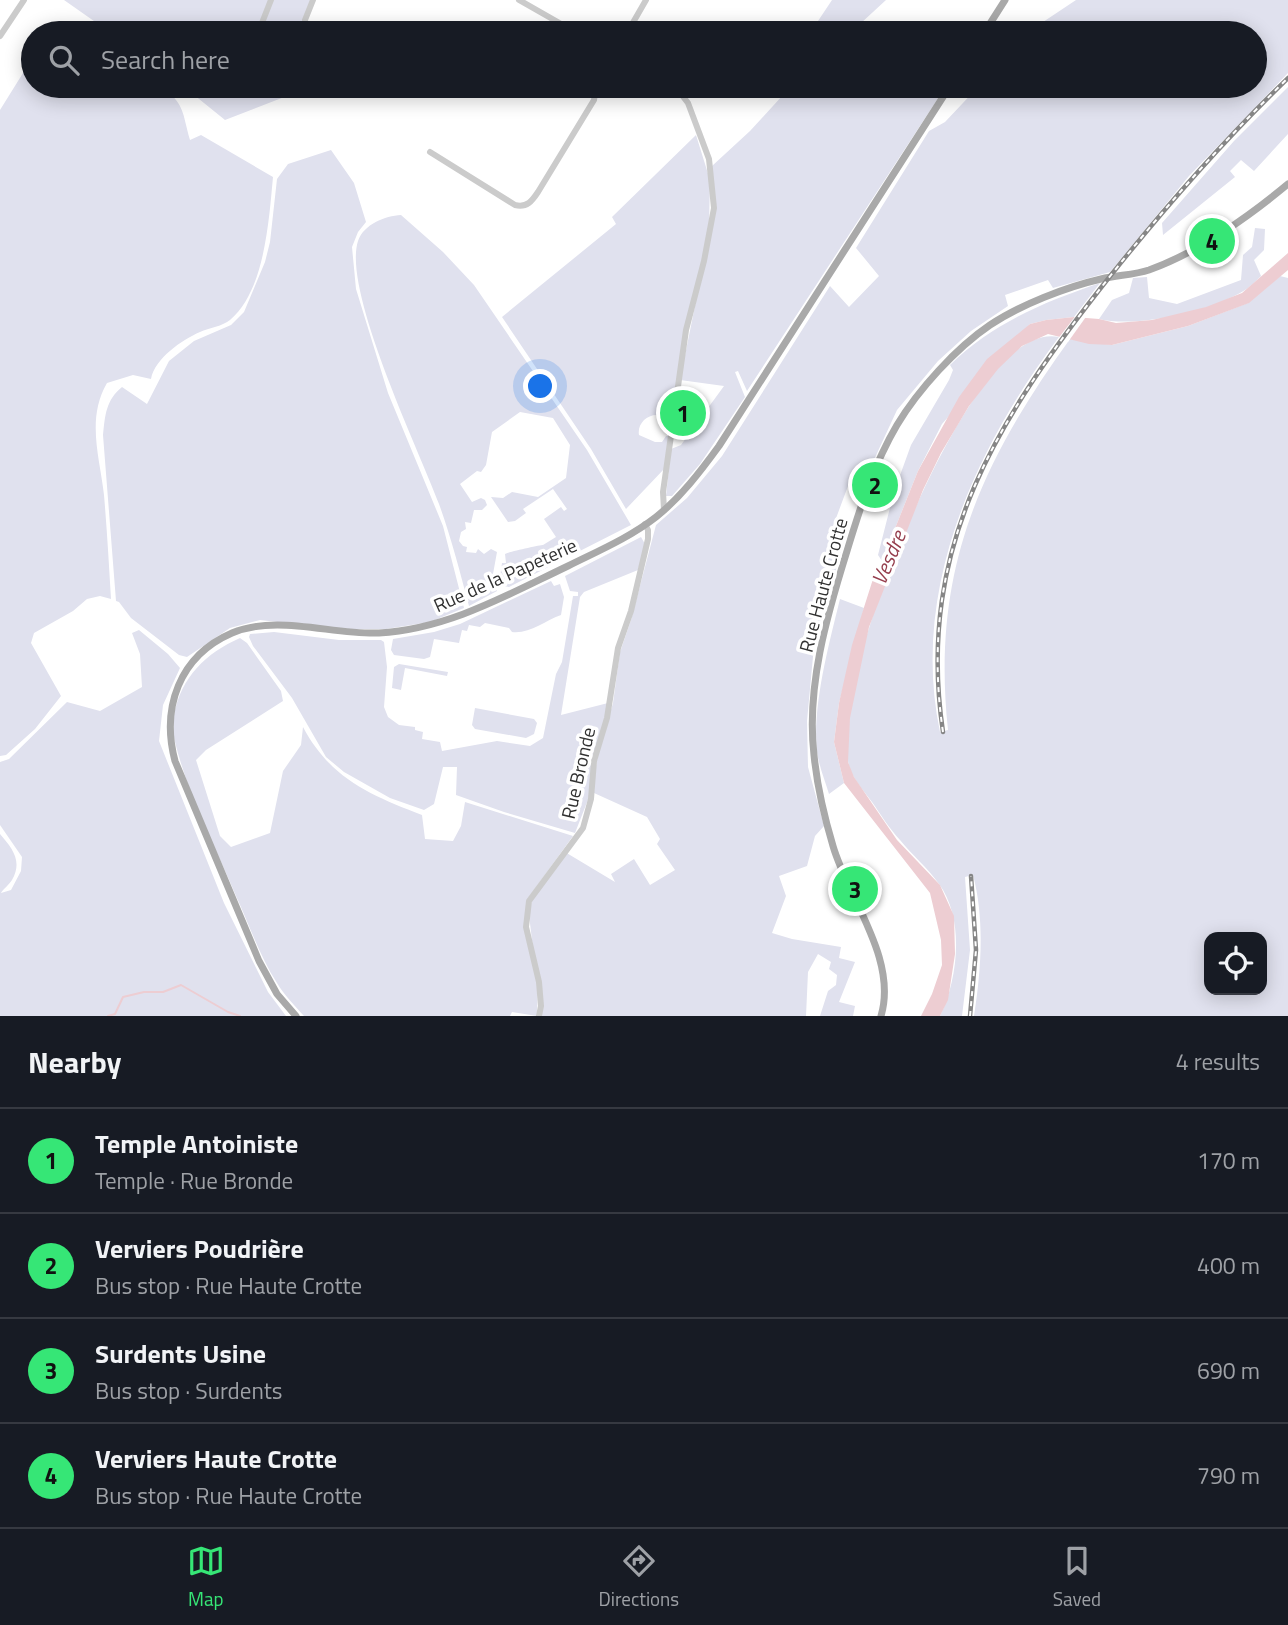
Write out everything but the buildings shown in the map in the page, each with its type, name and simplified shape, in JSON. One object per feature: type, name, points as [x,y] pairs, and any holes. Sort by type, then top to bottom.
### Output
[{"type":"main road","points":[[992,21],[1005,0]]},
{"type":"main road","name":"Rue de la Papeterie","points":[[296,1016],[277,994],[259,961],[175,761],[169,724],[174,695],[183,676],[200,655],[215,643],[232,633],[252,627],[273,626],[365,634],[410,630],[449,620],[613,543],[664,510],[690,485],[719,446],[942,98]]},
{"type":"main road","name":"Rue Haute Crotte","points":[[881,1016],[884,989],[881,968],[869,928],[832,845],[812,742],[819,659],[833,594],[877,463],[898,423],[914,402],[952,357],[990,325],[1031,304],[1079,285],[1145,271],[1168,262],[1235,224],[1288,184]]},
{"type":"street","points":[[0,36],[24,0]]},
{"type":"street","points":[[262,21],[271,0]]},
{"type":"street","points":[[305,21],[313,0]]},
{"type":"street","points":[[519,0],[556,21]]},
{"type":"street","points":[[634,21],[646,0]]},
{"type":"street","points":[[430,152],[515,205],[526,205],[532,202],[594,98]]},
{"type":"street","points":[[664,510],[662,505],[669,444],[686,330],[704,261],[714,208],[709,159],[700,129],[684,98]]},
{"type":"street","name":"Rue Bronde","points":[[539,1016],[539,982],[526,927],[529,901],[583,828],[591,799],[594,761],[607,719],[618,648],[631,611],[648,539],[645,524]]},
{"type":"shaded area","points":[[64,0],[312,0],[306,21],[94,21]]},
{"type":"shaded area","points":[[832,0],[886,0],[863,21],[818,21]]},
{"type":"shaded area","points":[[1076,0],[1288,0],[1288,73],[1267,95],[1267,21],[1044,21]]},
{"type":"shaded area","points":[[21,76],[21,98],[174,98],[184,115],[190,140],[201,135],[273,177],[263,253],[251,291],[242,307],[227,322],[193,335],[170,351],[158,364],[151,379],[133,375],[107,383],[97,410],[96,439],[104,495],[111,599],[100,596],[87,599],[73,611],[34,633],[31,643],[61,696],[35,729],[6,755],[0,756],[0,110]]},
{"type":"shaded area","points":[[1288,87],[1288,134],[1254,171],[1241,160],[1230,171],[1235,177],[1163,235],[1162,223],[1234,141]]},
{"type":"shaded area","points":[[198,98],[282,98],[225,120]]},
{"type":"shaded area","points":[[780,98],[938,98],[747,391],[738,371],[735,372],[745,397],[700,464],[672,496],[666,496],[671,449],[681,445],[724,386],[680,380],[715,207],[712,166]]},
{"type":"shaded area","points":[[968,98],[1264,98],[1189,176],[1110,272],[1053,288],[1048,280],[1005,295],[1008,306],[971,331],[938,361],[897,410],[860,490],[848,486],[835,521],[849,524],[814,646],[807,721],[808,767],[824,826],[815,836],[807,866],[779,876],[786,896],[772,933],[841,947],[839,958],[855,962],[839,1002],[855,1006],[853,1016],[820,1016],[828,991],[836,985],[837,975],[829,969],[831,962],[818,954],[808,972],[806,1016],[541,1016],[529,915],[532,900],[565,852],[615,882],[611,874],[634,859],[650,885],[675,870],[657,844],[660,839],[647,817],[594,793],[596,760],[613,703],[620,652],[656,525],[687,498],[722,456],[830,286],[849,307],[879,276],[856,248],[929,131],[945,122]]},
{"type":"shaded area","points":[[696,135],[710,180],[709,228],[670,420],[660,415],[650,416],[641,424],[639,431],[639,435],[655,442],[662,442],[669,436],[665,468],[626,509],[591,449],[502,317],[616,224],[612,217]]},
{"type":"shaded area","points":[[331,150],[354,183],[366,222],[352,247],[356,289],[388,393],[443,526],[464,608],[430,622],[386,629],[340,629],[260,620],[230,628],[187,657],[179,655],[131,618],[116,601],[103,435],[107,408],[122,387],[147,404],[169,361],[194,341],[231,325],[244,312],[265,262],[270,242],[277,179],[288,164]]},
{"type":"shaded area","points":[[401,215],[443,252],[474,285],[587,450],[631,525],[509,587],[504,586],[500,577],[502,563],[506,563],[505,554],[543,545],[556,537],[544,519],[561,507],[564,511],[567,509],[553,489],[523,509],[526,513],[515,521],[508,522],[491,497],[503,498],[512,492],[538,497],[566,478],[570,445],[553,418],[520,412],[492,432],[486,465],[481,472],[477,471],[460,484],[472,502],[481,498],[487,505],[482,510],[474,510],[471,523],[465,522],[466,529],[461,532],[459,541],[467,547],[466,552],[476,553],[478,549],[484,554],[491,549],[497,552],[493,574],[497,591],[469,606],[443,516],[385,371],[361,296],[356,264],[358,241],[365,230],[376,222]]},
{"type":"shaded area","points":[[1255,228],[1265,229],[1264,250],[1254,260],[1261,276],[1243,291],[1191,312],[1151,320],[1099,319],[1112,300],[1129,293],[1133,278],[1147,277],[1149,298],[1177,304],[1241,280],[1243,255],[1252,247]]},
{"type":"shaded area","points":[[1280,276],[1288,278],[1288,1016],[974,1016],[981,945],[973,875],[965,877],[970,950],[962,1016],[940,1016],[954,967],[956,949],[953,914],[935,878],[889,826],[854,777],[848,761],[850,711],[857,674],[880,595],[942,452],[970,405],[999,366],[1029,342],[1059,337],[1001,426],[977,473],[957,523],[942,574],[934,626],[933,679],[940,732],[948,730],[945,673],[947,620],[955,570],[968,522],[1010,431],[1070,339],[1112,345],[1188,326],[1248,303]]},
{"type":"shaded area","points":[[1100,283],[1074,317],[1030,324],[942,424],[918,471],[882,561],[878,555],[894,492],[911,445],[949,380],[953,370],[950,365],[984,337],[1020,315]]},
{"type":"shaded area","points":[[641,537],[645,544],[638,570],[584,592],[580,597],[561,715],[608,703],[591,792],[575,833],[456,795],[457,767],[443,767],[434,804],[424,810],[390,798],[344,772],[326,757],[292,698],[249,637],[250,634],[274,632],[339,640],[381,640],[384,642],[387,667],[384,707],[388,717],[399,725],[415,727],[415,730],[423,732],[422,739],[440,742],[442,751],[497,741],[530,746],[543,738],[556,674],[562,662],[573,596],[578,596],[578,592],[570,591],[565,576]]},
{"type":"shaded area","points":[[551,581],[554,586],[560,584],[564,597],[561,615],[531,629],[512,632],[509,628],[485,623],[480,627],[469,625],[467,631],[462,630],[459,643],[434,639],[430,657],[424,659],[394,655],[391,650],[393,639],[434,632],[460,624]]},
{"type":"shaded area","points":[[840,599],[864,608],[839,703],[834,742],[844,783],[829,794],[817,752],[817,715],[822,675]]},
{"type":"shaded area","points":[[139,630],[168,654],[180,668],[163,705],[159,741],[224,903],[268,992],[286,1016],[0,1016],[0,834],[15,855],[16,861],[12,880],[1,893],[11,890],[21,871],[22,857],[0,825],[0,762],[9,759],[67,702],[100,711],[142,687],[140,654],[132,633]]},
{"type":"shaded area","points":[[240,638],[247,643],[281,691],[283,701],[206,750],[196,760],[220,836],[231,847],[270,833],[283,771],[301,745],[303,727],[326,759],[353,783],[422,815],[425,839],[453,841],[461,826],[465,802],[573,836],[526,901],[526,938],[538,982],[537,1016],[512,1012],[510,1016],[304,1016],[286,996],[260,951],[202,820],[180,762],[174,736],[177,701],[189,678],[216,651]]},
{"type":"shaded area","points":[[399,664],[448,672],[447,676],[405,668],[401,690],[392,688],[394,667]]},
{"type":"shaded area","points":[[475,708],[534,719],[537,723],[534,734],[526,738],[475,729],[472,725]]},
{"type":"water","name":"Vesdre","points":[[1288,253],[1288,270],[1249,303],[1188,326],[1112,345],[1089,344],[1048,334],[1022,346],[998,369],[969,406],[923,490],[869,627],[850,718],[848,762],[854,777],[897,840],[940,885],[954,916],[955,954],[948,1000],[940,1016],[921,1016],[942,965],[941,940],[930,893],[844,783],[834,742],[839,703],[852,645],[873,579],[918,471],[959,397],[987,359],[1030,324],[1074,317],[1116,323],[1152,320],[1206,307],[1242,293]]},
{"type":"pier","points":[[1077,314],[1088,314],[1068,342],[1057,340]]},
{"type":"waterway","points":[[108,1016],[115,1014],[123,997],[144,992],[163,992],[181,985],[240,1016]]},
{"type":"railway","points":[[943,732],[938,664],[942,601],[955,542],[975,486],[1002,432],[1034,379],[1132,249],[1218,149],[1288,78]]},
{"type":"railway","points":[[970,1016],[976,950],[971,876]]},
{"type":"place","name":"Verviers Haute Crotte","points":[[1212,241]]},
{"type":"place","name":"Temple Antoiniste","points":[[683,413]]},
{"type":"place","name":"Verviers Poudrière","points":[[875,485]]},
{"type":"place","name":"Surdents Usine","points":[[855,889]]}]
